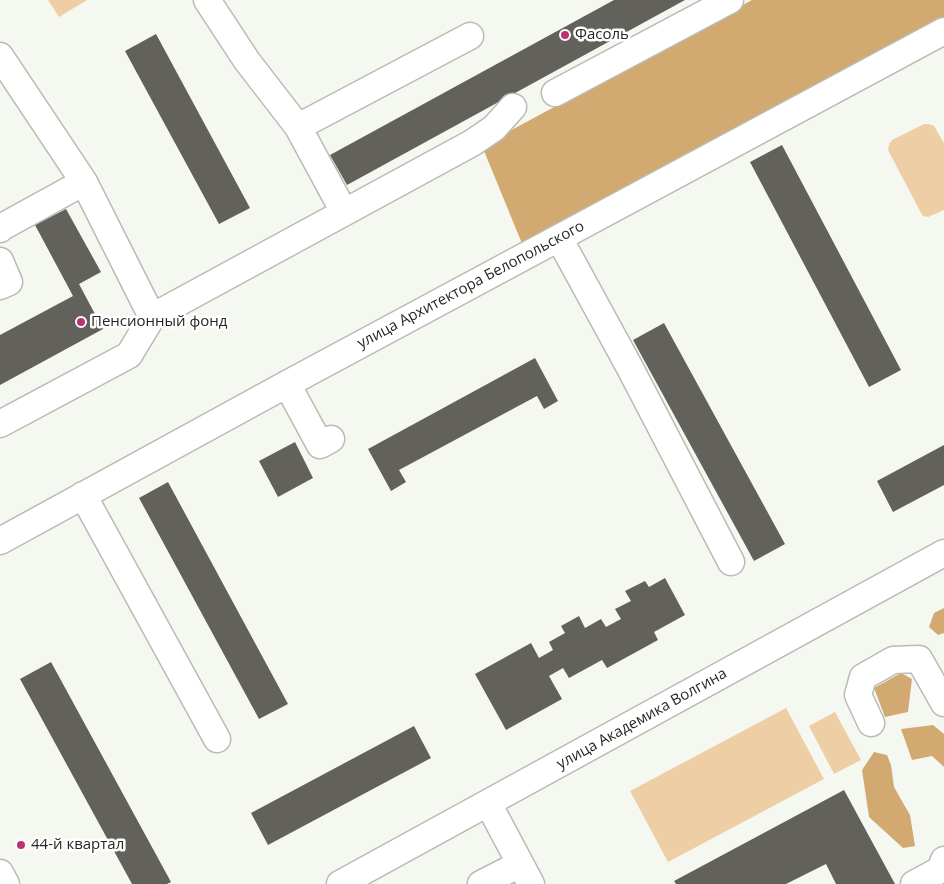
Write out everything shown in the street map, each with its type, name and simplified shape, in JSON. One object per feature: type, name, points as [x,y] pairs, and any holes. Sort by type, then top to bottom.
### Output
[{"type":"street","points":[[207,0],[247,61],[298,127],[344,212]]},
{"type":"street","points":[[555,93],[730,0]]},
{"type":"street","name":"улица Архитектора Белопольского","points":[[0,541],[287,384],[944,31]]},
{"type":"street","points":[[298,127],[470,36]]},
{"type":"street","points":[[0,56],[84,182],[152,317]]},
{"type":"street","points":[[0,424],[129,355],[152,317],[472,143],[494,128],[513,107]]},
{"type":"street","points":[[0,229],[2,226],[84,182]]},
{"type":"street","points":[[559,238],[621,373],[731,562]]},
{"type":"street","points":[[0,261],[9,282],[0,286]]},
{"type":"street","points":[[287,384],[320,445],[331,439]]},
{"type":"street","points":[[83,496],[216,739]]},
{"type":"street","name":"улица Академика Волгина","points":[[340,884],[944,553]]},
{"type":"street","points":[[871,723],[858,695],[863,677],[893,660],[920,659],[944,703]]},
{"type":"street","points":[[481,884],[526,874],[488,803]]},
{"type":"street","points":[[914,884],[940,870],[944,860]]},
{"type":"street","points":[[0,873],[6,884]]},
{"type":"shaded area","points":[[48,0],[87,0],[59,17]]},
{"type":"shaded area","points":[[752,0],[944,0],[944,19],[523,246],[482,146]]},
{"type":"shaded area","points":[[924,124],[934,126],[944,143],[944,210],[928,217],[923,216],[921,213],[888,150],[892,140]]},
{"type":"shaded area","points":[[944,608],[944,633],[938,635],[929,627],[934,613]]},
{"type":"shaded area","points":[[901,673],[912,679],[908,712],[885,717],[874,688]]},
{"type":"shaded area","points":[[786,708],[824,779],[668,862],[630,791]]},
{"type":"shaded area","points":[[835,712],[861,760],[834,774],[809,726]]},
{"type":"shaded area","points":[[933,725],[944,734],[944,767],[932,756],[912,760],[901,729]]},
{"type":"shaded area","points":[[874,752],[887,755],[891,765],[894,787],[910,815],[915,846],[903,848],[869,817],[862,770]]},
{"type":"building","points":[[614,0],[685,0],[347,185],[330,155]]},
{"type":"building","points":[[156,34],[250,208],[219,224],[125,51]]},
{"type":"building","points":[[782,145],[901,370],[869,387],[750,162]]},
{"type":"building","points":[[66,209],[101,272],[79,284],[103,329],[0,385],[0,335],[73,296],[35,225]]},
{"type":"building","points":[[664,323],[785,544],[754,561],[633,340]]},
{"type":"building","points":[[535,358],[558,401],[544,409],[537,396],[399,470],[406,482],[391,491],[368,449]]},
{"type":"building","points":[[295,442],[313,478],[278,497],[259,461]]},
{"type":"building","points":[[944,445],[944,485],[893,512],[877,481]]},
{"type":"building","points":[[168,482],[288,704],[259,719],[139,498]]},
{"type":"building","points":[[665,578],[685,615],[654,632],[658,640],[607,668],[602,660],[569,678],[563,668],[549,676],[562,699],[506,730],[475,674],[531,643],[539,658],[553,650],[549,642],[565,633],[561,626],[579,616],[585,628],[601,619],[606,627],[621,619],[615,609],[631,601],[625,591],[645,581],[649,587]]},
{"type":"building","points":[[51,662],[171,882],[167,884],[132,884],[20,679]]},
{"type":"building","points":[[414,726],[431,758],[268,845],[251,813]]},
{"type":"building","points":[[844,790],[895,884],[836,884],[826,864],[786,884],[676,884],[674,881]]},
{"type":"place","name":"Фасоль","points":[[565,35]]},
{"type":"place","name":"Пенсионный фонд","points":[[81,322]]},
{"type":"place","name":"44-й квартал","points":[[21,845]]}]
